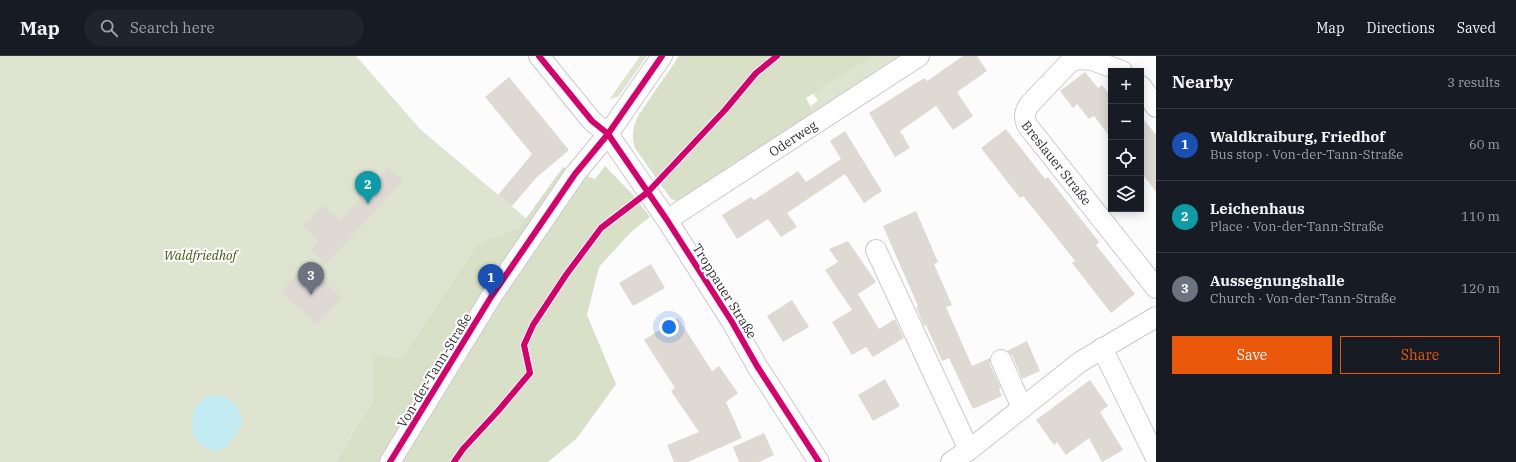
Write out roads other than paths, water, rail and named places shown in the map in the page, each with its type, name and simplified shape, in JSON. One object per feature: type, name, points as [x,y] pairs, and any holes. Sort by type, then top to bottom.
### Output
[{"type":"street","name":"Troppauer Straße","points":[[539,56],[592,121],[608,134],[667,220],[732,322],[757,366],[819,462]]},
{"type":"street","name":"Von-der-Tann-Straße","points":[[390,462],[491,297],[575,174],[608,134],[662,56]]},
{"type":"street","name":"Oderweg","points":[[667,220],[919,56]]},
{"type":"street","name":"Breslauer Straße","points":[[1114,68],[1092,60],[1077,59],[1069,63],[1029,105],[1024,117],[1027,125],[1156,288]]},
{"type":"street","points":[[1144,90],[1156,107]]},
{"type":"street","points":[[876,250],[969,450]]},
{"type":"street","points":[[951,462],[969,450],[1080,362],[1156,317]]},
{"type":"street","points":[[1102,348],[1156,458]]},
{"type":"street","points":[[1001,360],[1022,408]]},
{"type":"water","points":[[210,395],[223,396],[234,403],[241,414],[242,425],[227,447],[215,451],[206,449],[193,436],[192,426],[194,410],[201,401]]},
{"type":"place","name":"Leichenhaus","points":[[368,204]]},
{"type":"place","name":"Aussegnungshalle","points":[[311,295]]},
{"type":"place","name":"Waldkraiburg, Friedhof","points":[[491,297]]},
{"type":"park label","name":"Waldfriedhof","points":[[200,255]]}]
